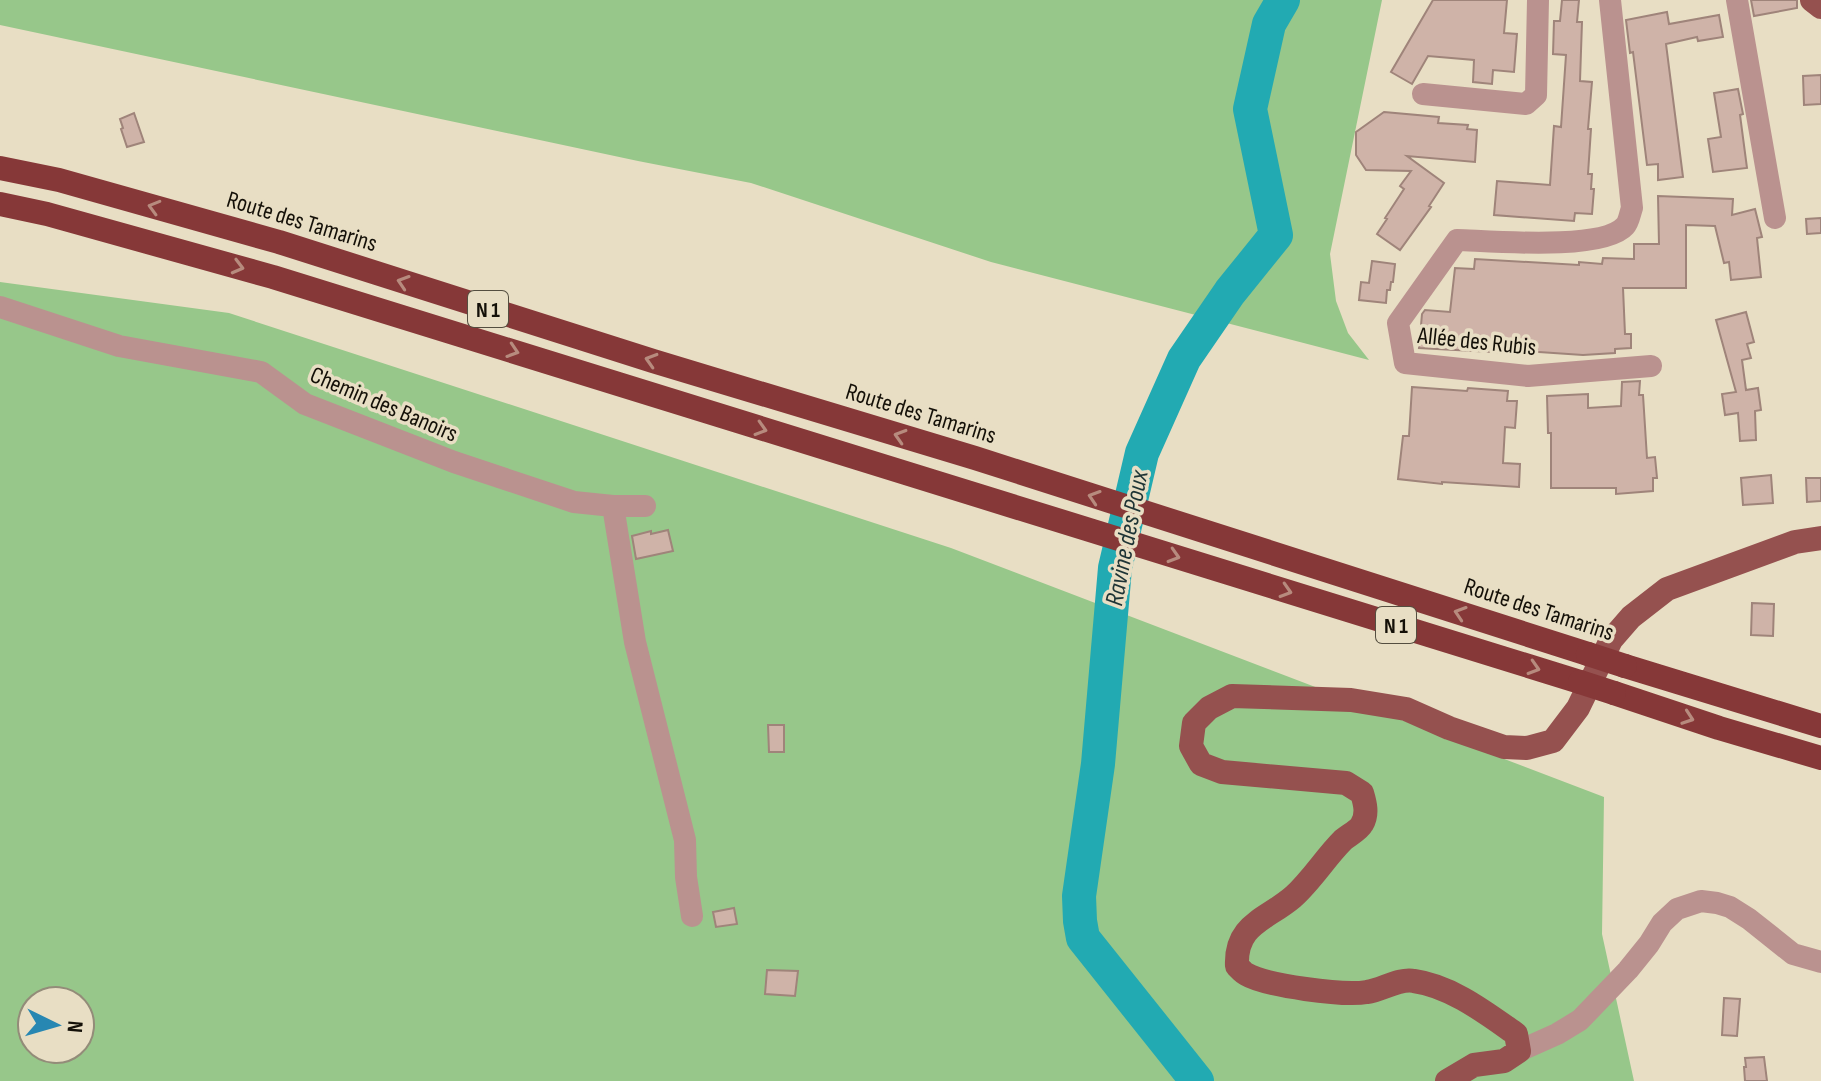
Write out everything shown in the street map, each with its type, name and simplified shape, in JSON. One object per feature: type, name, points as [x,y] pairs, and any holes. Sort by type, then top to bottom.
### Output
[{"type":"highway","name":"Route des Tamarins","points":[[0,168],[59,180],[279,242],[1821,726]]},
{"type":"highway","name":"N 1","points":[[0,204],[47,214],[273,277],[1821,758]]},
{"type":"main road","points":[[1812,0],[1821,7]]},
{"type":"main road","points":[[1447,1081],[1474,1065],[1504,1061],[1519,1051],[1516,1034],[1438,986],[1410,980],[1366,993],[1314,991],[1261,981],[1237,966],[1236,950],[1243,935],[1293,897],[1343,841],[1362,825],[1366,809],[1362,793],[1346,783],[1222,772],[1201,764],[1191,746],[1194,723],[1209,708],[1232,696],[1351,700],[1406,709],[1504,747],[1527,748],[1553,741],[1578,708],[1611,640],[1631,617],[1667,589],[1795,542],[1821,538]]},
{"type":"street","points":[[1423,94],[1526,104],[1536,95],[1538,0]]},
{"type":"street","name":"Allée des Rubis","points":[[1610,0],[1632,208],[1626,225],[1610,235],[1558,244],[1457,240],[1398,323],[1405,363],[1528,376],[1651,366]]},
{"type":"street","points":[[1737,0],[1775,218]]},
{"type":"street","name":"Chemin des Banoirs","points":[[0,307],[119,346],[261,372],[305,404],[454,462],[574,502],[645,506]]},
{"type":"street","points":[[613,506],[635,642],[685,840],[692,916]]},
{"type":"street","points":[[1519,1051],[1580,1020],[1628,970],[1662,923],[1677,909],[1701,901],[1730,907],[1793,954],[1821,962]]},
{"type":"green space","points":[[0,0],[1382,0],[1330,254],[1336,301],[1348,333],[1369,360],[991,262],[751,183],[0,25]]},
{"type":"green space","points":[[0,282],[229,313],[951,548],[1604,797],[1602,934],[1634,1081],[0,1081]]},
{"type":"building","points":[[1433,0],[1507,0],[1504,33],[1517,34],[1514,72],[1493,70],[1492,84],[1473,82],[1474,60],[1428,56],[1412,84],[1391,72]]},
{"type":"building","points":[[1562,0],[1579,0],[1577,22],[1582,22],[1580,81],[1592,82],[1588,174],[1592,174],[1591,189],[1594,189],[1592,214],[1575,213],[1574,221],[1494,215],[1497,181],[1550,185],[1554,126],[1561,127],[1566,55],[1553,54],[1554,21],[1560,21]]},
{"type":"building","points":[[1751,0],[1797,0],[1797,8],[1754,16]]},
{"type":"building","points":[[1667,12],[1669,24],[1719,15],[1723,37],[1698,41],[1697,37],[1666,44],[1683,177],[1658,180],[1658,164],[1647,165],[1626,20]]},
{"type":"building","points":[[1821,75],[1821,104],[1804,105],[1803,76]]},
{"type":"building","points":[[1738,89],[1747,168],[1713,172],[1708,139],[1721,137],[1714,93]]},
{"type":"building","points":[[1384,112],[1439,117],[1438,123],[1468,125],[1467,129],[1477,130],[1475,162],[1407,156],[1444,183],[1400,250],[1377,234],[1404,189],[1400,186],[1411,171],[1366,170],[1356,155],[1356,132]]},
{"type":"building","points":[[134,113],[144,142],[127,147],[120,119]]},
{"type":"building","points":[[1658,196],[1733,199],[1732,215],[1755,209],[1762,237],[1757,238],[1761,277],[1731,280],[1729,262],[1724,263],[1715,226],[1686,225],[1686,288],[1623,288],[1625,334],[1631,334],[1631,348],[1615,349],[1615,353],[1583,355],[1419,348],[1425,310],[1450,312],[1455,268],[1474,269],[1475,259],[1579,265],[1579,262],[1602,264],[1603,258],[1634,259],[1634,244],[1659,244]]},
{"type":"building","points":[[1821,218],[1821,233],[1807,234],[1806,219]]},
{"type":"building","points":[[1372,261],[1395,264],[1386,303],[1359,300],[1361,282],[1369,283]]},
{"type":"building","points":[[1746,312],[1754,342],[1747,344],[1751,358],[1742,360],[1746,390],[1758,388],[1761,410],[1755,411],[1756,440],[1740,441],[1738,413],[1725,415],[1722,394],[1736,392],[1716,320]]},
{"type":"building","points":[[1640,381],[1647,458],[1655,457],[1657,478],[1653,478],[1653,491],[1616,494],[1616,488],[1551,488],[1547,396],[1588,394],[1588,408],[1621,406],[1622,382]]},
{"type":"building","points":[[1412,387],[1508,391],[1507,401],[1517,401],[1515,428],[1505,427],[1503,463],[1520,464],[1519,487],[1398,479],[1403,436],[1409,436]]},
{"type":"building","points":[[1771,475],[1773,503],[1743,505],[1741,478]]},
{"type":"building","points":[[1806,478],[1821,478],[1821,501],[1807,502]]},
{"type":"building","points":[[668,530],[673,551],[636,559],[632,536]]},
{"type":"building","points":[[1752,603],[1774,604],[1773,636],[1751,635]]},
{"type":"building","points":[[768,725],[784,725],[784,752],[769,752]]},
{"type":"building","points":[[734,908],[737,924],[716,927],[713,912]]},
{"type":"building","points":[[767,970],[798,971],[795,996],[765,994]]},
{"type":"building","points":[[1724,998],[1740,999],[1737,1036],[1722,1035]]},
{"type":"building","points":[[1764,1057],[1767,1081],[1745,1081],[1745,1058]]},
{"type":"waterway","name":"Ravine des Poux","points":[[1197,1081],[1083,938],[1079,896],[1098,764],[1115,568],[1142,453],[1184,359],[1230,292],[1276,235],[1250,109],[1269,24],[1283,0]]}]
